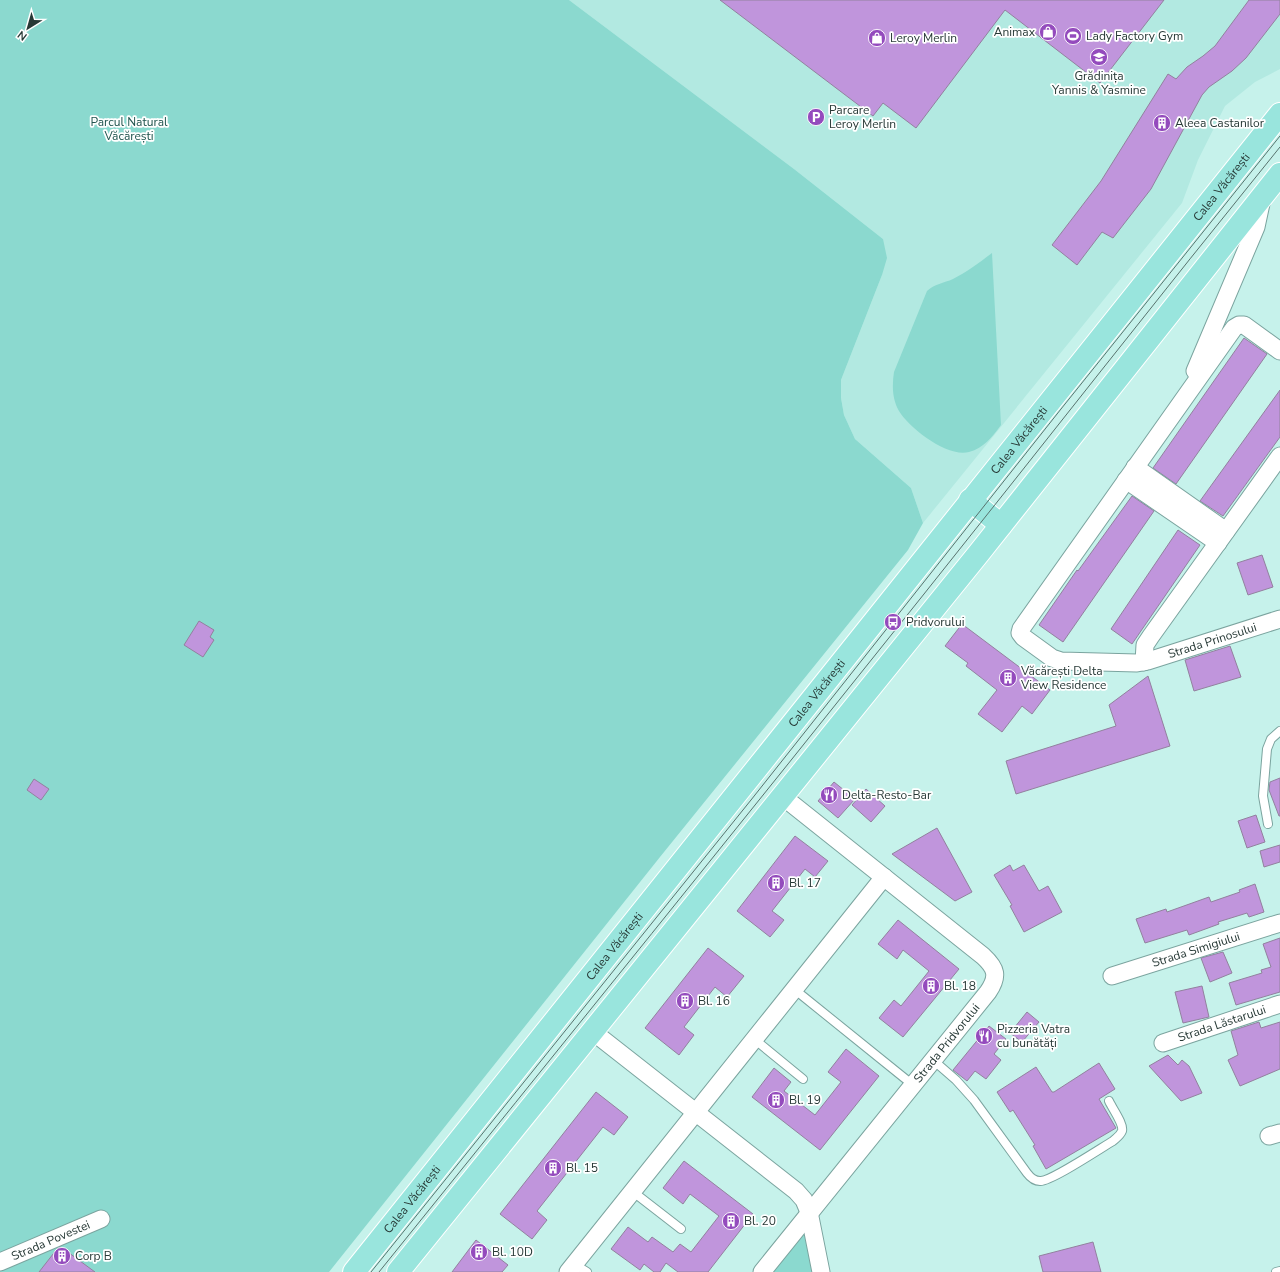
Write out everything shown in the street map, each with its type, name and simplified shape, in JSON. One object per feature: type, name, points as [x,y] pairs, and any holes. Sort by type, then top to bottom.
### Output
[{"type":"main road","name":"Calea Văcărești","points":[[354,1272],[1280,114]]},
{"type":"main road","points":[[398,1272],[1001,525],[1280,174]]},
{"type":"main road","points":[[970,500],[1001,525]]},
{"type":"street","points":[[1182,401],[1256,227],[1263,196]]},
{"type":"street","points":[[1222,537],[1131,473],[1234,328],[1239,325],[1244,325],[1280,351]]},
{"type":"street","points":[[1144,662],[1145,645],[1280,456]]},
{"type":"street","name":"Strada Prinosului","points":[[1131,473],[1021,629],[1020,633],[1023,637],[1052,658],[1061,661],[1131,663],[1144,662],[1280,619]]},
{"type":"street","name":"Strada Pridvorului","points":[[762,1272],[988,992],[995,978],[993,967],[983,956],[782,796]]},
{"type":"street","points":[[576,1269],[632,1191],[884,877]]},
{"type":"street","name":"Strada Simigiului","points":[[1112,976],[1280,923]]},
{"type":"street","name":"Strada Lăstarului","points":[[1163,1043],[1280,1004]]},
{"type":"street","points":[[592,1031],[796,1191],[804,1200],[809,1212],[821,1272]]},
{"type":"street","name":"Strada Povestei","points":[[0,1262],[101,1219]]},
{"type":"lane","points":[[1268,824],[1262,796],[1267,749],[1271,739],[1280,731]]},
{"type":"lane","points":[[794,989],[913,1085]]},
{"type":"lane","points":[[754,1039],[803,1079]]},
{"type":"lane","points":[[933,1060],[965,1089],[988,1117],[1027,1173],[1032,1179],[1039,1181],[1047,1180],[1119,1136],[1122,1130],[1121,1125],[1109,1102]]},
{"type":"lane","points":[[632,1191],[682,1229]]},
{"type":"lane","points":[[1276,1272],[1280,1271]]},
{"type":"shaded area","points":[[569,0],[1280,0],[1280,69],[1255,82],[1225,106],[1198,160],[1182,203],[923,523],[911,488],[855,439],[844,415],[841,398],[841,380],[882,275],[883,239],[794,169]]},
{"type":"green space","name":"Parcul Natural Văcărești","points":[[0,0],[569,0],[794,169],[883,239],[887,258],[882,275],[841,380],[841,398],[844,415],[855,439],[911,488],[923,523],[908,550],[660,857],[329,1272],[0,1272]]},
{"type":"green space","points":[[992,253],[1001,425],[991,438],[979,448],[969,452],[960,453],[951,451],[930,440],[904,418],[899,411],[894,397],[894,372],[927,291],[936,285],[958,276]]},
{"type":"green space","points":[[802,1224],[814,1272],[764,1272]]},
{"type":"building","name":"Leroy Merlin","points":[[720,0],[1164,0],[1100,83],[1005,10],[916,128],[883,103],[873,116]]},
{"type":"building","name":"Aleea Castanilor","points":[[1249,0],[1280,0],[1280,14],[1246,58],[1232,71],[1209,87],[1202,95],[1151,189],[1113,238],[1102,232],[1077,265],[1052,245],[1101,181],[1168,74],[1176,79],[1187,67],[1215,46]]},
{"type":"building","points":[[1244,338],[1267,354],[1176,484],[1153,468]]},
{"type":"building","points":[[1280,390],[1280,437],[1223,516],[1200,501]]},
{"type":"building","points":[[1132,496],[1154,511],[1063,642],[1039,625],[1077,570],[1078,571]]},
{"type":"building","points":[[1178,530],[1200,545],[1132,644],[1111,629]]},
{"type":"building","points":[[1262,555],[1273,587],[1248,595],[1237,563]]},
{"type":"building","points":[[199,621],[214,630],[210,637],[214,640],[203,657],[184,645]]},
{"type":"building","name":"Văcărești Delta View Residence","points":[[962,624],[1050,690],[1032,714],[1022,706],[1002,732],[978,714],[997,690],[966,666],[968,663],[945,646]]},
{"type":"building","points":[[1230,646],[1241,677],[1194,691],[1185,660]]},
{"type":"building","points":[[1148,676],[1170,746],[1016,794],[1006,761],[1116,726],[1109,705]]},
{"type":"building","points":[[1280,778],[1279,816],[1269,790],[1270,782]]},
{"type":"building","points":[[34,779],[49,789],[41,800],[27,790]]},
{"type":"building","points":[[834,782],[855,799],[838,818],[818,801]]},
{"type":"building","points":[[866,789],[885,806],[871,822],[852,805]]},
{"type":"building","points":[[1256,815],[1265,842],[1247,848],[1238,821]]},
{"type":"building","points":[[937,828],[972,892],[955,901],[892,854]]},
{"type":"building","name":"Bl. 17","points":[[795,836],[828,861],[815,877],[805,869],[772,911],[784,920],[770,937],[737,911]]},
{"type":"building","points":[[1280,845],[1280,862],[1264,867],[1260,851]]},
{"type":"building","points":[[1010,865],[1013,871],[1024,865],[1039,891],[1048,886],[1062,912],[1024,932],[1010,906],[1012,905],[994,875]]},
{"type":"building","points":[[1255,884],[1264,912],[1249,917],[1247,913],[1218,922],[1219,924],[1189,935],[1187,930],[1145,943],[1136,919],[1166,909],[1167,912],[1209,897],[1211,902],[1240,892],[1239,890]]},
{"type":"building","name":"Bl. 18","points":[[898,920],[959,969],[903,1037],[879,1018],[894,1000],[901,1006],[929,971],[903,950],[897,959],[878,944]]},
{"type":"building","points":[[1280,938],[1280,992],[1236,1005],[1229,983],[1262,973],[1261,970],[1271,967],[1263,944]]},
{"type":"building","name":"Bl. 16","points":[[708,948],[744,976],[727,997],[715,987],[684,1027],[694,1035],[679,1055],[645,1028]]},
{"type":"building","points":[[1223,952],[1232,973],[1210,982],[1201,958]]},
{"type":"building","points":[[1202,986],[1209,1017],[1183,1023],[1175,992]]},
{"type":"building","points":[[1027,1012],[1039,1022],[1022,1042],[1010,1033]]},
{"type":"building","points":[[1259,1022],[1261,1028],[1280,1022],[1280,1069],[1240,1086],[1228,1060],[1238,1055],[1231,1031]]},
{"type":"building","points":[[989,1026],[1006,1039],[994,1054],[1001,1060],[986,1079],[975,1071],[967,1081],[953,1070]]},
{"type":"building","name":"Bl. 19","points":[[846,1049],[879,1076],[820,1150],[752,1097],[774,1068],[791,1082],[784,1091],[815,1115],[841,1082],[828,1072]]},
{"type":"building","points":[[1168,1055],[1178,1065],[1182,1060],[1189,1066],[1202,1093],[1181,1101],[1149,1066]]},
{"type":"building","points":[[1099,1063],[1115,1089],[1099,1099],[1116,1128],[1046,1169],[1033,1146],[1035,1145],[1013,1110],[1010,1112],[997,1092],[1036,1067],[1052,1092],[1054,1092]]},
{"type":"building","name":"Bl. 15","points":[[596,1092],[628,1117],[614,1135],[603,1127],[537,1211],[547,1220],[532,1239],[500,1214]]},
{"type":"building","name":"Bl. 20","points":[[684,1161],[753,1214],[708,1272],[678,1272],[666,1263],[660,1272],[654,1272],[644,1264],[640,1270],[611,1249],[628,1227],[648,1242],[652,1237],[673,1252],[680,1244],[691,1252],[719,1216],[690,1194],[683,1204],[663,1188]]},
{"type":"building","name":"Bl. 10D","points":[[476,1240],[508,1265],[502,1272],[452,1272]]},
{"type":"building","points":[[1093,1242],[1101,1272],[1043,1272],[1039,1256]]},
{"type":"building","name":"Corp B","points":[[61,1247],[95,1272],[39,1272],[57,1249]]},
{"type":"tram line","points":[[371,1272],[751,800],[1280,136]]},
{"type":"tram line","points":[[379,1272],[969,538],[1190,258],[1280,147]]},
{"type":"place","name":"Animax","points":[[1048,32]]},
{"type":"place","name":"Lady Factory Gym","points":[[1073,36]]},
{"type":"place","name":"Leroy Merlin","points":[[877,38]]},
{"type":"place","name":"Grădinița Yannis & Yasmine","points":[[1099,57]]},
{"type":"place","name":"Parcare Leroy Merlin","points":[[816,117]]},
{"type":"place","name":"Aleea Castanilor","points":[[1162,123]]},
{"type":"place","name":"Pridvorului","points":[[893,622]]},
{"type":"place","name":"Văcărești Delta View Residence","points":[[1008,678]]},
{"type":"place","name":"Delta-Resto-Bar","points":[[829,795]]},
{"type":"place","name":"Bl. 17","points":[[776,883]]},
{"type":"place","name":"Bl. 18","points":[[931,986]]},
{"type":"place","name":"Bl. 16","points":[[685,1001]]},
{"type":"place","name":"Pizzeria Vatra cu bunătăți","points":[[984,1036]]},
{"type":"place","name":"Bl. 19","points":[[776,1100]]},
{"type":"place","name":"Bl. 15","points":[[553,1168]]},
{"type":"place","name":"Bl. 20","points":[[731,1221]]},
{"type":"place","name":"Bl. 10D","points":[[479,1252]]},
{"type":"place","name":"Corp B","points":[[62,1256]]}]
